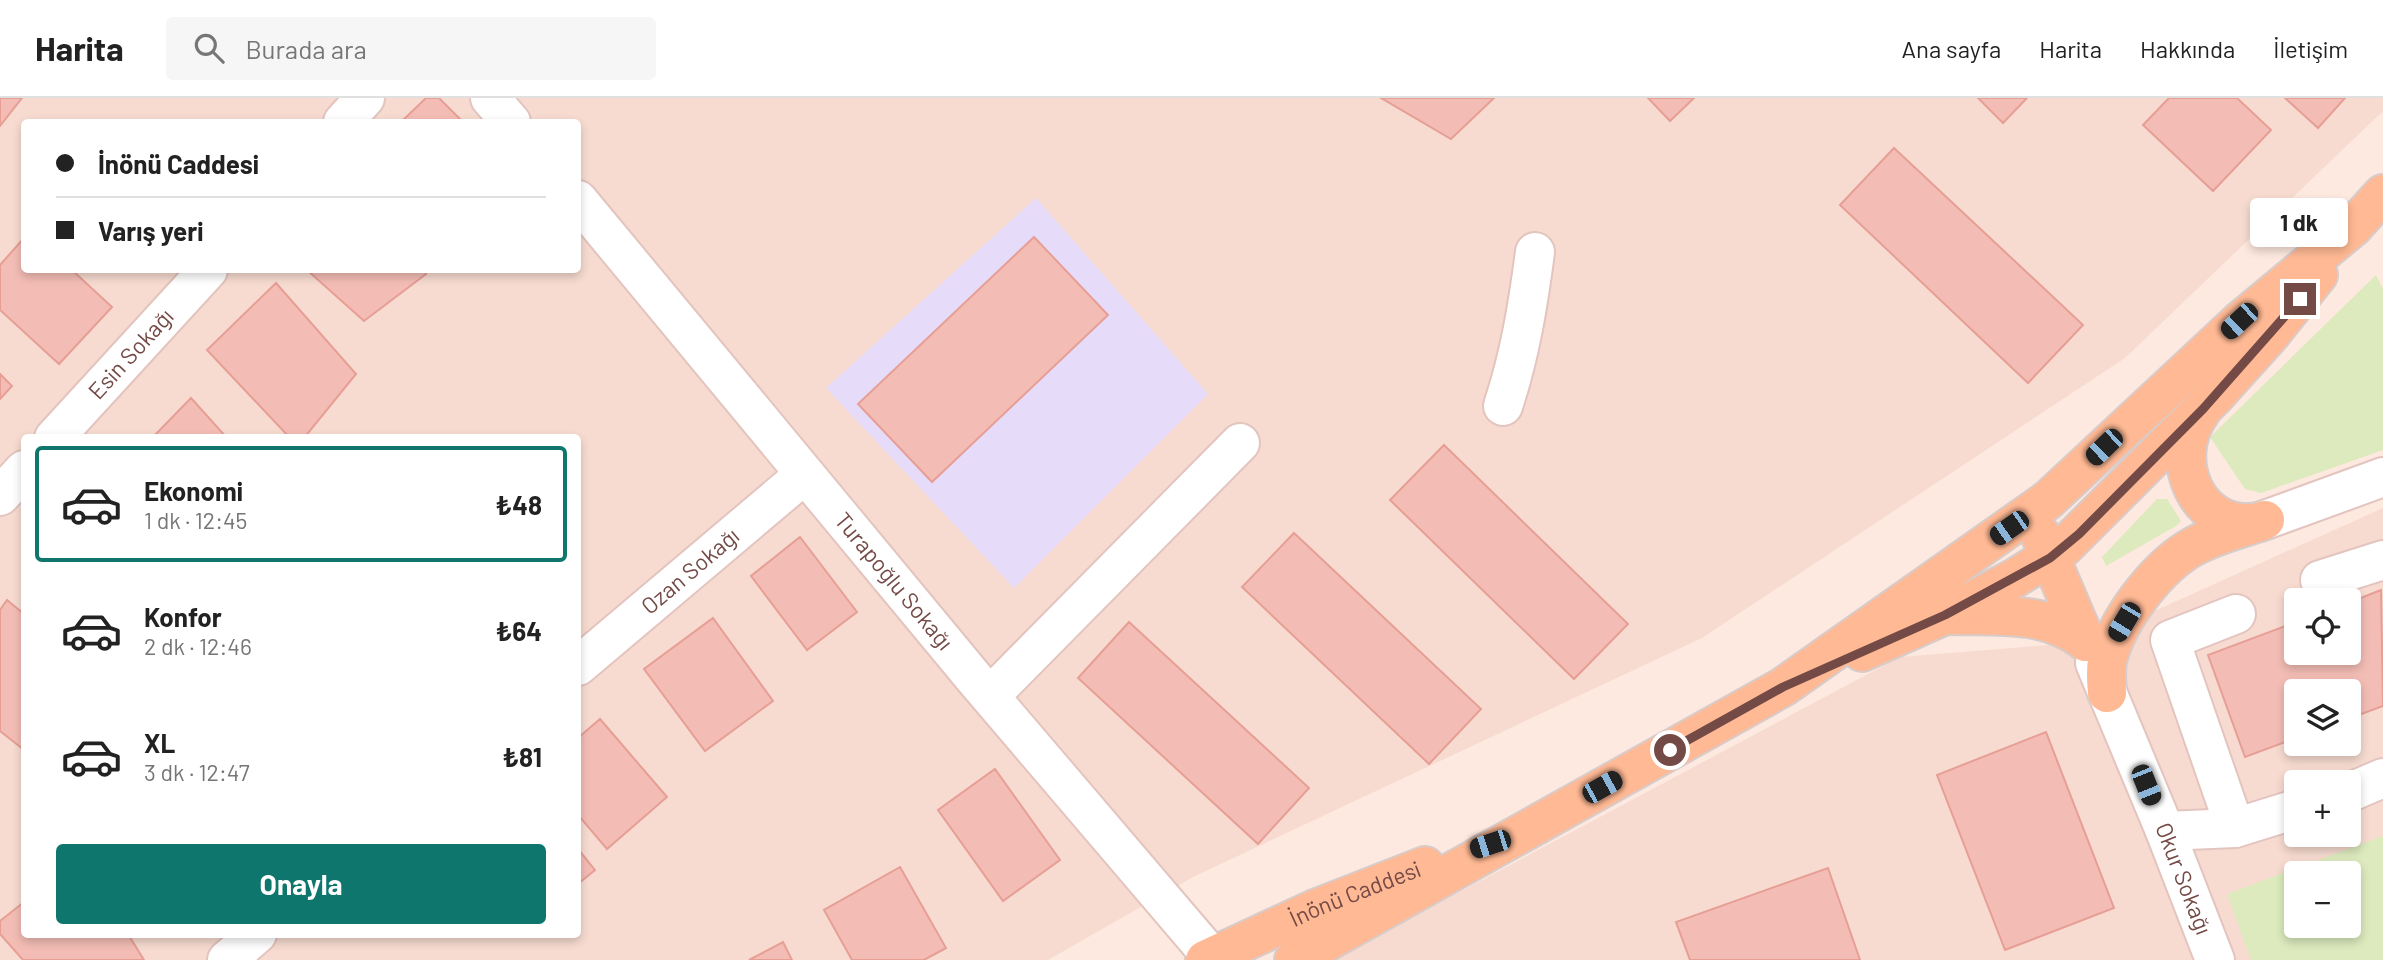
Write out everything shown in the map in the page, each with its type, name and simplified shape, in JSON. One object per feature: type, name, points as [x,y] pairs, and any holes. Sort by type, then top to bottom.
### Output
[{"type":"main road","name":"İnönü Caddesi","points":[[1294,960],[1783,687],[2048,500],[2239,321],[2353,227],[2383,194]]},
{"type":"main road","points":[[1783,687],[1945,615],[2050,558],[2079,534],[2203,409],[2290,311],[2353,227]]},
{"type":"main road","points":[[2203,409],[2192,425],[2187,447],[2188,471],[2195,491],[2208,509],[2224,520],[2245,523],[2265,520]]},
{"type":"main road","points":[[2030,513],[2086,642]]},
{"type":"main road","points":[[2107,693],[2106,670],[2116,635],[2138,599],[2158,575],[2188,550],[2265,520]]},
{"type":"main road","points":[[1945,615],[2039,618],[2063,626],[2086,642]]},
{"type":"main road","name":"İnönü Caddesi","points":[[1208,959],[1315,909],[1404,873],[1512,837]]},
{"type":"street","points":[[346,119],[365,98]]},
{"type":"street","points":[[490,98],[508,119]]},
{"type":"street","name":"Turapoğlu Sokağı","points":[[581,204],[1208,959]]},
{"type":"street","points":[[1503,406],[1514,373],[1526,318],[1535,252]]},
{"type":"street","name":"Esin Sokağı","points":[[58,434],[205,273]]},
{"type":"street","points":[[990,696],[1240,443]]},
{"type":"street","points":[[0,496],[21,473]]},
{"type":"street","name":"Ozan Sokağı","points":[[581,663],[804,475]]},
{"type":"street","points":[[2265,520],[2383,477]]},
{"type":"street","points":[[2320,580],[2383,560]]},
{"type":"street","points":[[2235,828],[2170,640],[2236,614]]},
{"type":"street","name":"Okur Sokağı","points":[[2086,642],[2165,831],[2215,960]]},
{"type":"street","points":[[2361,787],[2383,778]]},
{"type":"street","points":[[2165,831],[2235,828],[2284,813]]},
{"type":"street","points":[[227,960],[252,938]]},
{"type":"shaded area","points":[[0,98],[2383,98],[2383,111],[2125,358],[1702,638],[1193,877],[1048,960],[0,960]]},
{"type":"shaded area","points":[[1036,198],[1208,394],[1014,588],[826,388]]},
{"type":"shaded area","points":[[2383,508],[2383,960],[1332,960],[1900,657],[2086,642]]},
{"type":"green space","points":[[2376,275],[2383,289],[2383,450],[2261,493],[2245,489],[2210,437]]},
{"type":"green space","points":[[2157,499],[2167,499],[2181,521],[2106,566],[2102,557]]},
{"type":"green space","points":[[2383,836],[2383,960],[2251,960],[2227,894],[2284,873],[2284,938],[2361,938],[2361,861],[2316,861],[2353,847],[2361,847],[2361,844]]},
{"type":"building","points":[[0,98],[22,98],[0,126]]},
{"type":"building","points":[[426,98],[439,98],[460,119],[404,119]]},
{"type":"building","points":[[1381,98],[1494,98],[1451,139]]},
{"type":"building","points":[[1648,98],[1694,98],[1670,121]]},
{"type":"building","points":[[1978,98],[2027,98],[2003,123]]},
{"type":"building","points":[[2169,98],[2237,98],[2271,130],[2213,191],[2143,125]]},
{"type":"building","points":[[2285,98],[2345,98],[2318,128]]},
{"type":"building","points":[[1894,148],[2083,325],[2028,383],[1840,205]]},
{"type":"building","points":[[1034,237],[1108,315],[932,482],[858,404]]},
{"type":"building","points":[[21,241],[21,273],[75,273],[112,307],[59,364],[0,310],[0,265]]},
{"type":"building","points":[[310,273],[425,273],[426,274],[364,321]]},
{"type":"building","points":[[276,283],[356,374],[307,434],[286,434],[207,350]]},
{"type":"building","points":[[0,374],[12,386],[0,399]]},
{"type":"building","points":[[191,398],[223,434],[156,434]]},
{"type":"building","points":[[1444,445],[1628,624],[1574,679],[1390,500]]},
{"type":"building","points":[[1294,533],[1481,709],[1429,764],[1242,587]]},
{"type":"building","points":[[800,537],[857,612],[807,650],[751,576]]},
{"type":"building","points":[[2381,590],[2383,706],[2361,714],[2361,679],[2284,679],[2284,742],[2245,757],[2208,655],[2284,626],[2284,665],[2361,665],[2361,598]]},
{"type":"building","points":[[7,600],[21,612],[21,748],[0,731],[0,610]]},
{"type":"building","points":[[713,618],[773,701],[705,751],[644,669]]},
{"type":"building","points":[[1129,622],[1309,788],[1258,844],[1078,678]]},
{"type":"building","points":[[600,719],[667,797],[607,849],[581,819],[581,735]]},
{"type":"building","points":[[2046,732],[2114,908],[2005,950],[1937,775]]},
{"type":"building","points":[[995,769],[1060,860],[1003,901],[938,810]]},
{"type":"building","points":[[581,853],[595,870],[581,882]]},
{"type":"building","points":[[900,867],[946,948],[924,960],[852,960],[824,910]]},
{"type":"building","points":[[1828,868],[1860,960],[1690,960],[1676,922]]},
{"type":"building","points":[[21,904],[21,938],[130,938],[144,960],[23,960],[0,934],[0,921]]},
{"type":"building","points":[[783,942],[792,960],[749,960]]},
{"type":"route","points":[[1670,750],[1783,687],[1945,615],[2050,558],[2079,534],[2203,409],[2300,299]]}]
